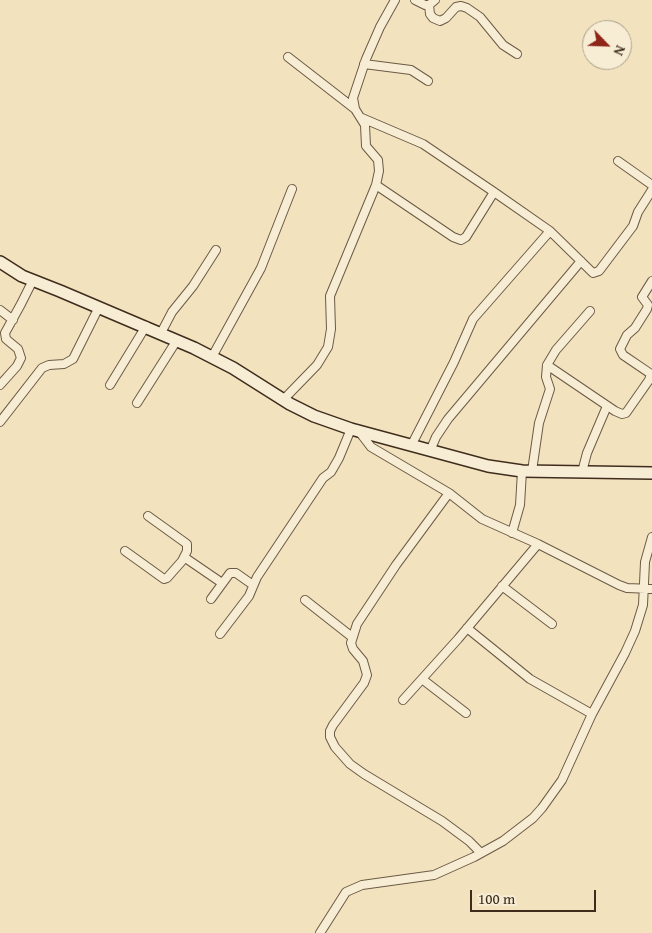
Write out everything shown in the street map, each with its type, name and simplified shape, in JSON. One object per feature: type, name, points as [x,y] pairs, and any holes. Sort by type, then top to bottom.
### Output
[{"type":"main road","points":[[0,262],[22,276],[29,289],[99,307],[146,326],[212,357],[314,416],[354,429],[488,466],[527,471],[652,473]]},
{"type":"street","points":[[355,109],[353,98],[364,64],[380,27],[395,0]]},
{"type":"street","points":[[415,0],[425,5],[432,2]]},
{"type":"street","points":[[432,2],[430,14],[433,18],[440,21],[446,18],[456,7],[467,8],[480,17],[503,45],[517,54]]},
{"type":"street","points":[[284,400],[317,365],[328,347],[331,329],[330,296],[376,185],[379,172],[378,160],[366,146],[365,125],[355,109],[288,57]]},
{"type":"street","points":[[364,64],[411,70],[428,81]]},
{"type":"street","points":[[362,118],[423,144],[550,232],[594,273],[599,271],[636,222],[638,212],[652,190]]},
{"type":"street","points":[[618,161],[652,186]]},
{"type":"street","points":[[376,185],[453,237],[461,240],[466,237],[494,192]]},
{"type":"street","points":[[212,357],[261,268],[292,189]]},
{"type":"street","points":[[411,446],[454,362],[473,319],[550,232]]},
{"type":"street","points":[[161,333],[172,312],[193,286],[216,250]]},
{"type":"street","points":[[430,451],[448,419],[581,261]]},
{"type":"street","points":[[546,366],[607,406],[624,414],[651,376],[650,372],[624,355],[620,349],[648,309],[648,305],[642,297],[652,281]]},
{"type":"street","points":[[0,385],[21,358],[18,349],[6,340],[4,336],[6,329],[13,320],[29,289]]},
{"type":"street","points":[[0,422],[42,368],[50,365],[64,364],[72,359],[99,307]]},
{"type":"street","points":[[0,310],[13,320]]},
{"type":"street","points":[[512,533],[539,422],[550,389],[546,377],[546,366],[556,350],[590,311]]},
{"type":"street","points":[[110,385],[146,326]]},
{"type":"street","points":[[137,404],[177,340]]},
{"type":"street","points":[[582,472],[587,452],[607,406]]},
{"type":"street","points":[[220,634],[249,596],[257,577],[323,478],[334,466],[354,429],[372,447],[449,493],[482,519],[538,544],[619,585],[627,588],[648,589]]},
{"type":"street","points":[[449,493],[357,624],[351,643],[363,661],[367,675],[364,683],[333,725],[330,737],[331,742],[350,764],[442,821],[469,841],[481,853]]},
{"type":"street","points":[[124,551],[164,579],[184,557],[187,548],[185,542],[148,516]]},
{"type":"street","points":[[320,933],[346,892],[356,887],[434,875],[481,853],[521,828],[542,808],[562,780],[592,714],[635,631],[648,589],[645,562],[652,537]]},
{"type":"street","points":[[404,700],[538,544]]},
{"type":"street","points":[[184,557],[222,583]]},
{"type":"street","points":[[211,599],[228,575],[233,572],[254,585]]},
{"type":"street","points":[[502,586],[552,624]]},
{"type":"street","points":[[305,600],[352,637]]},
{"type":"street","points":[[467,628],[530,679],[592,714]]},
{"type":"street","points":[[422,679],[466,713]]}]
